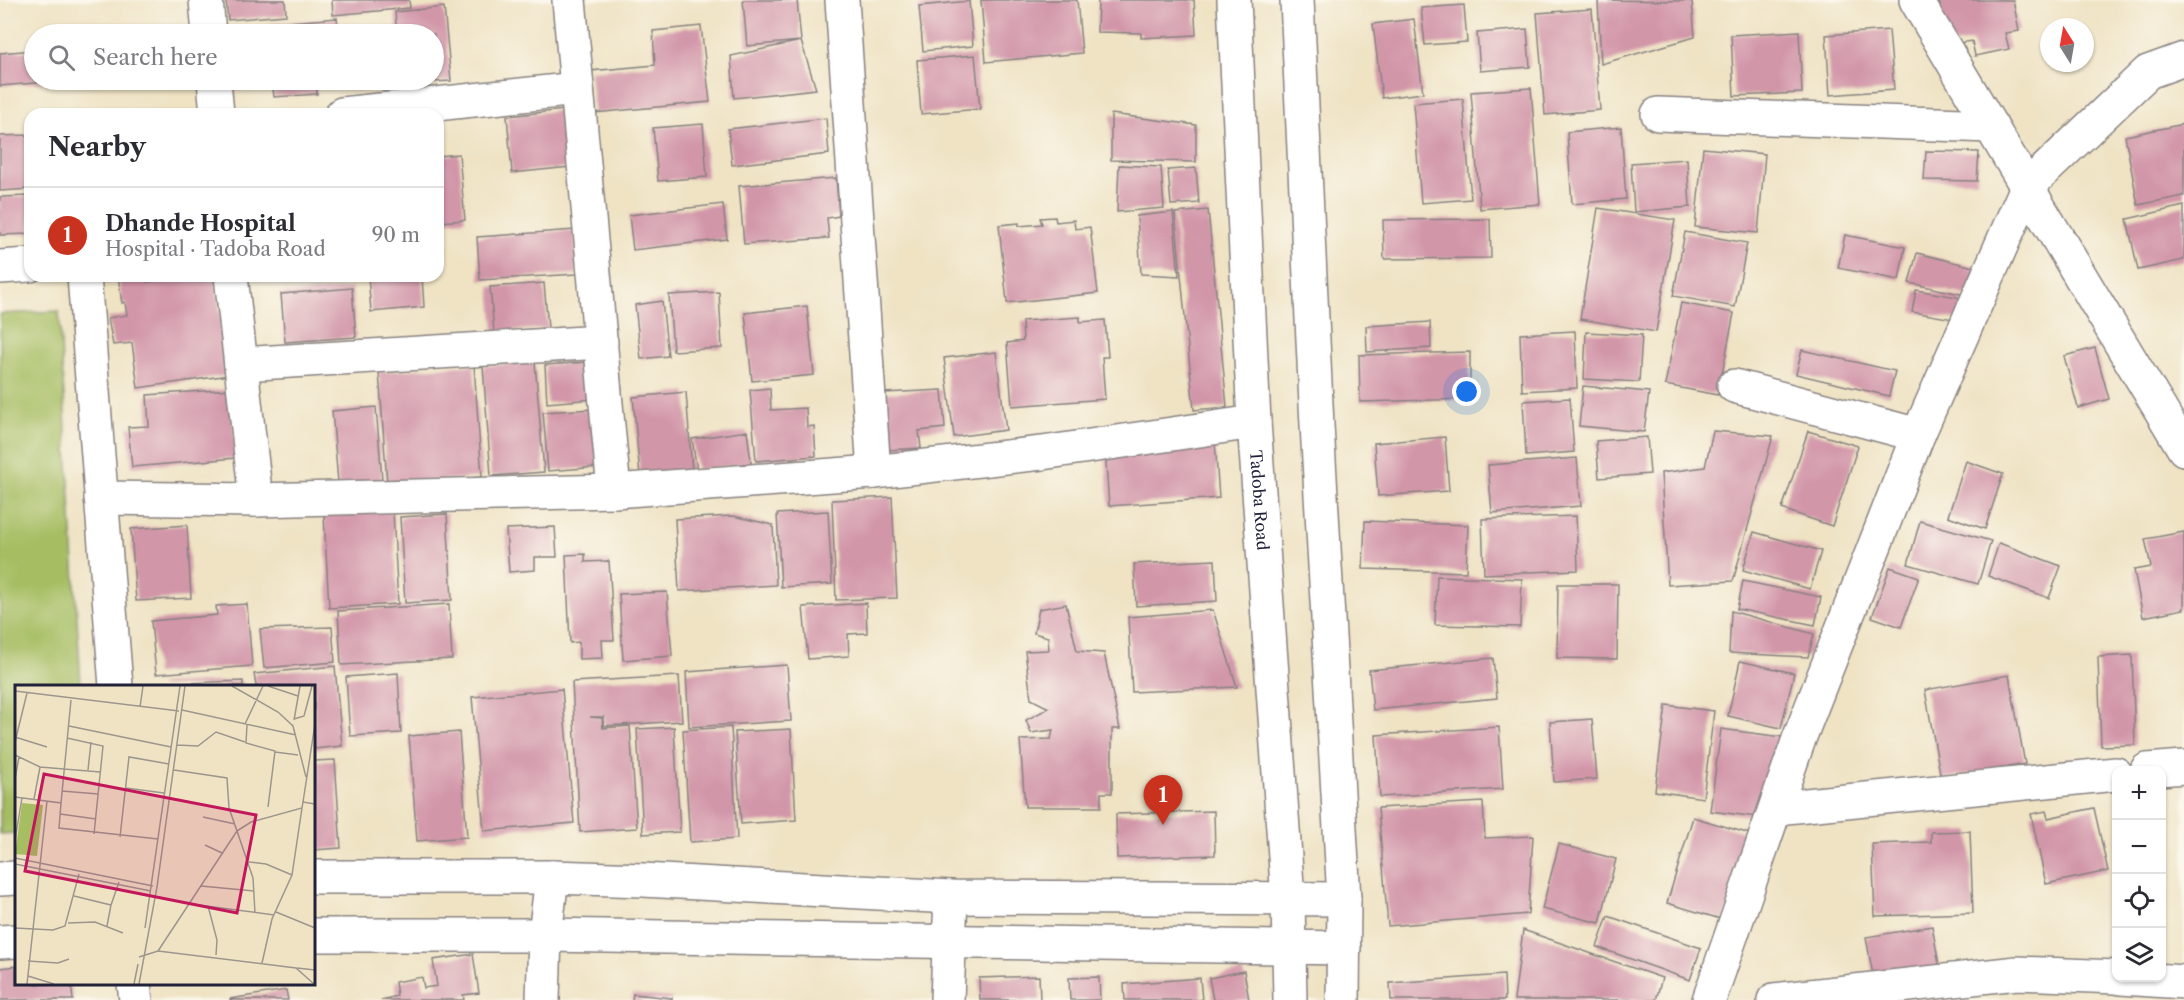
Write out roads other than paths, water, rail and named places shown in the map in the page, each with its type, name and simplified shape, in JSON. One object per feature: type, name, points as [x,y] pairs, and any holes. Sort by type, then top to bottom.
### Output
[{"type":"street","points":[[206,0],[208,24]]},
{"type":"street","points":[[569,0],[614,491]]},
{"type":"street","points":[[842,0],[874,472]]},
{"type":"street","name":"Tadoba Road","points":[[1234,0],[1254,422],[1287,899],[1290,1000]]},
{"type":"street","points":[[1297,0],[1317,425],[1344,899],[1344,1000]]},
{"type":"street","points":[[1916,0],[2184,449]]},
{"type":"street","points":[[1709,1000],[1799,739],[1918,435],[2027,188],[2148,72],[2184,59]]},
{"type":"street","points":[[399,108],[578,89]]},
{"type":"street","points":[[215,90],[216,108]]},
{"type":"street","points":[[1658,114],[1991,126]]},
{"type":"street","points":[[0,267],[24,265]]},
{"type":"street","points":[[84,282],[116,685]]},
{"type":"street","points":[[232,282],[256,500]]},
{"type":"street","points":[[241,363],[601,342]]},
{"type":"street","points":[[1734,386],[1918,435]]},
{"type":"street","points":[[101,498],[256,500],[614,491],[874,472],[1042,453],[1254,422]]},
{"type":"street","points":[[2166,769],[2184,767]]},
{"type":"street","points":[[1776,808],[2112,774]]},
{"type":"street","points":[[315,877],[643,879],[951,897],[1344,899]]},
{"type":"street","points":[[543,1000],[544,935],[552,877]]},
{"type":"street","points":[[0,879],[15,878]]},
{"type":"street","points":[[947,1000],[951,897]]},
{"type":"street","points":[[315,935],[544,935],[1344,948]]},
{"type":"street","points":[[0,942],[15,941]]},
{"type":"street","points":[[1774,1000],[1885,994],[2026,972],[2112,977]]},
{"type":"street","points":[[2166,981],[2184,982]]},
{"type":"street","points":[[134,985],[136,1000]]},
{"type":"place","name":"Dhande Hospital","points":[[1163,825]]}]
